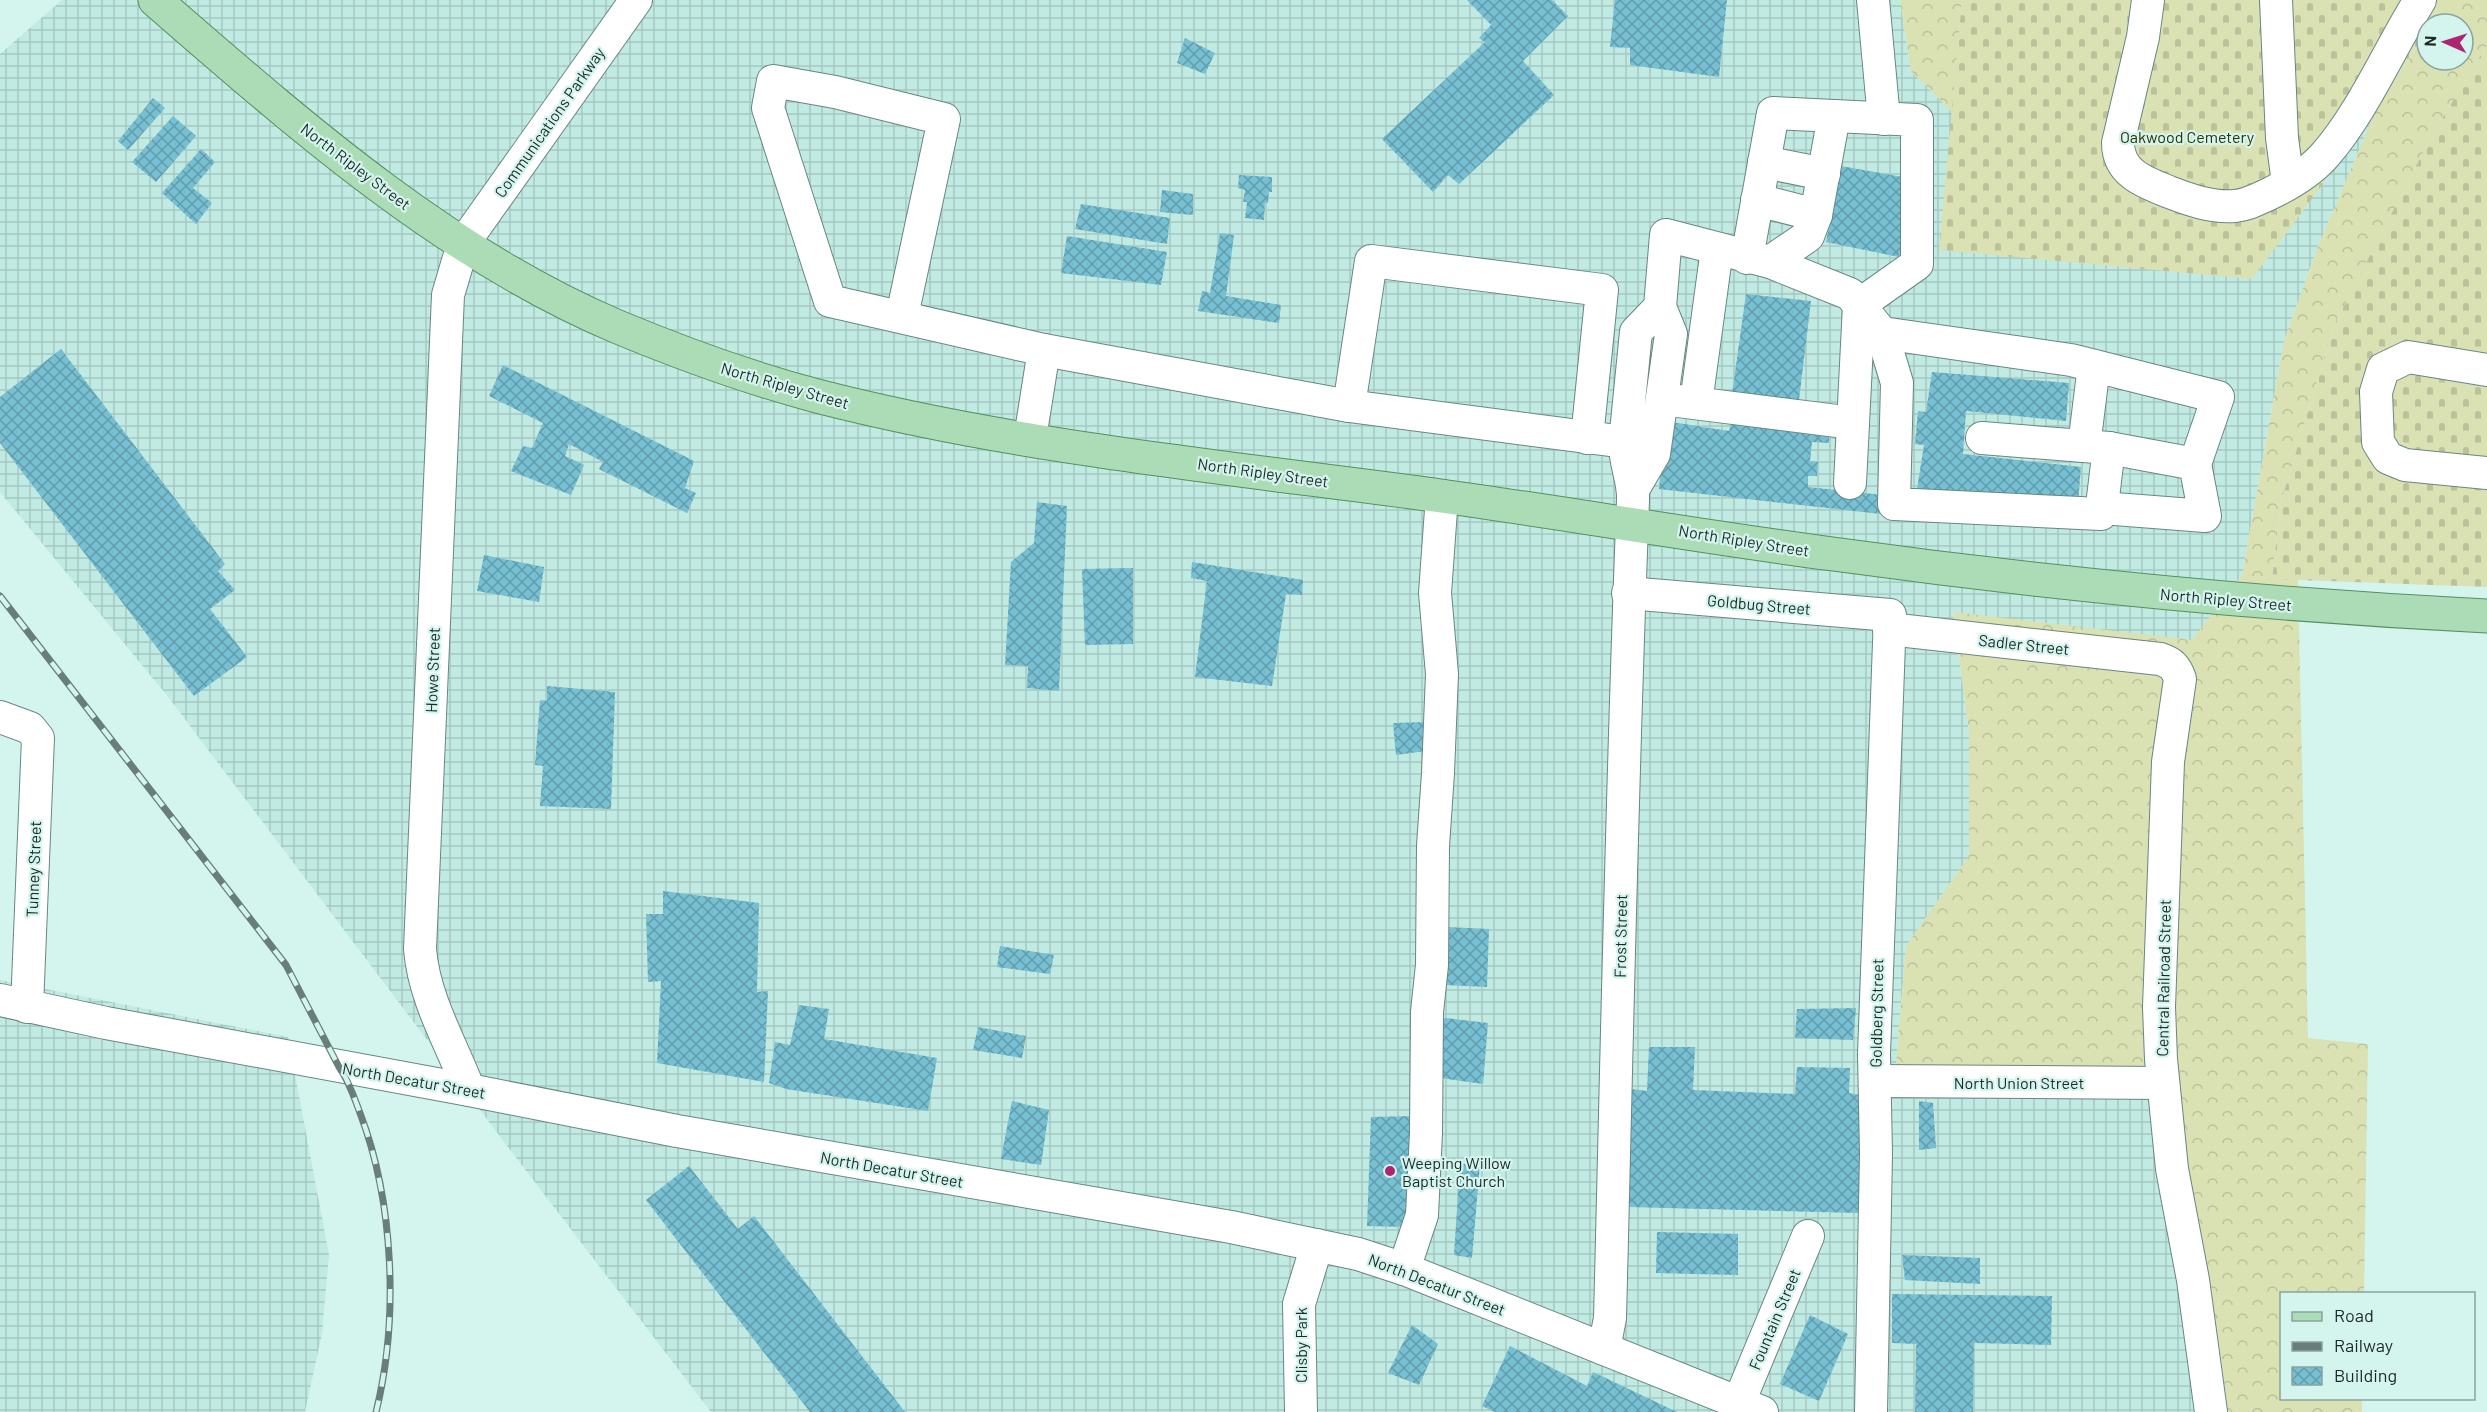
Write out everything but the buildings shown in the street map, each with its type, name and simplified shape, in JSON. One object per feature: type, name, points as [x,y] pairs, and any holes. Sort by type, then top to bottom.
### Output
[{"type":"main road","name":"North Ripley Street","points":[[154,0],[258,89],[361,171],[503,270],[561,301],[616,326],[714,365],[815,395],[938,423],[1030,438],[1632,523],[1830,554],[2158,594],[2288,605],[2487,616]]},
{"type":"street","name":"Communications Parkway","points":[[463,244],[636,0]]},
{"type":"street","points":[[1873,0],[1884,119]]},
{"type":"street","points":[[2148,0],[2138,60],[2118,143],[2122,165],[2131,173],[2158,188],[2195,202],[2220,206],[2236,206],[2252,202],[2288,183],[2324,156],[2348,125],[2420,0]]},
{"type":"street","points":[[2276,0],[2282,138],[2288,183]]},
{"type":"street","points":[[902,316],[944,119],[835,92],[773,81],[768,108],[830,301],[1044,350],[1349,406],[1625,442]]},
{"type":"street","points":[[1758,260],[1757,200],[1773,113],[1917,120],[1917,264],[1859,305]]},
{"type":"street","points":[[1758,260],[1808,236],[1816,215],[1834,116]]},
{"type":"street","points":[[1764,162],[1824,174]]},
{"type":"street","points":[[1757,200],[1816,215]]},
{"type":"street","points":[[1634,488],[1654,454],[1671,334],[1660,307],[1666,235],[1758,260],[1850,294],[1882,333],[1897,383],[1894,504],[2101,514],[2094,366]]},
{"type":"street","name":"Howe Street","points":[[463,244],[448,295],[420,949],[428,996],[455,1053],[469,1090]]},
{"type":"street","points":[[1696,403],[1717,249]]},
{"type":"street","points":[[1349,406],[1371,261],[1590,288],[1602,290],[1587,438]]},
{"type":"street","points":[[1850,483],[1859,305]]},
{"type":"street","points":[[1634,488],[1624,456],[1636,332],[1660,307]]},
{"type":"street","points":[[1882,333],[2071,360],[2218,397],[2195,464],[2205,516],[2102,508]]},
{"type":"street","points":[[1030,438],[1044,350]]},
{"type":"street","points":[[2487,370],[2408,357],[2383,369],[2376,392],[2378,442],[2388,458],[2405,465],[2487,473]]},
{"type":"street","points":[[1662,399],[1853,423]]},
{"type":"street","points":[[1982,438],[2097,447],[2195,464]]},
{"type":"street","name":"Frost Street","points":[[1604,1349],[1610,1318],[1628,593],[1634,488]]},
{"type":"street","points":[[1404,1269],[1422,1215],[1426,1133],[1427,1012],[1432,965],[1432,846],[1442,674],[1435,593],[1442,496]]},
{"type":"street","name":"Goldbug Street","points":[[1628,593],[1890,622]]},
{"type":"street","name":"Sadler Street","points":[[1890,622],[2160,659]]},
{"type":"street","name":"Goldberg Street","points":[[1871,1412],[1874,1054],[1890,622]]},
{"type":"street","name":"Central Railroad Street","points":[[2160,659],[2170,662],[2176,668],[2180,679],[2168,762],[2159,1007],[2163,1083],[2172,1169],[2193,1280],[2211,1412]]},
{"type":"street","name":"Tunney Street","points":[[0,717],[30,728],[38,738],[13,1004]]},
{"type":"street","name":"North Decatur Street","points":[[13,1004],[677,1131],[1231,1227],[1358,1254],[1404,1269],[1751,1407]]},
{"type":"street","name":"North Union Street","points":[[1875,1081],[2163,1083]]},
{"type":"street","name":"Fountain Street","points":[[1751,1407],[1808,1236]]},
{"type":"street","name":"Clisby Park","points":[[1301,1412],[1299,1304],[1317,1245]]},
{"type":"shaded area","points":[[62,0],[1900,0],[1911,71],[1952,112],[1940,250],[2378,105],[2317,249],[2284,341],[2242,575],[2192,641],[1953,613],[1969,732],[1969,856],[1906,947],[1896,1066],[2173,1069],[2219,1412],[711,1412],[169,698],[0,492],[0,54]]},
{"type":"shaded area","points":[[0,980],[288,1037],[329,1255],[322,1333],[305,1412],[0,1412]]},
{"type":"green space","points":[[1900,0],[1962,0],[1952,112],[1911,71]]},
{"type":"green space","name":"Oakwood Cemetery","points":[[1962,0],[2448,0],[2440,12],[2415,12],[2415,50],[2334,169],[2252,279],[1939,250]]},
{"type":"green space","points":[[2448,0],[2487,0],[2487,45],[2475,65],[2475,12],[2440,12]]},
{"type":"green space","points":[[2487,45],[2487,587],[2272,579],[2281,502],[2334,325],[2431,137],[2471,72],[2475,72],[2475,65]]},
{"type":"green space","points":[[2415,50],[2415,72],[2471,72],[2431,137],[2334,325],[2281,502],[2272,578],[2298,579],[2308,1038],[2368,1044],[2364,1292],[2280,1292],[2280,1400],[2362,1400],[2362,1412],[2219,1412],[2173,1069],[1896,1066],[1906,946],[1969,856],[1969,732],[1953,612],[2192,640],[2242,575],[2284,341],[2317,249],[2378,105]]},
{"type":"railway","points":[[0,596],[286,965],[348,1083],[371,1148],[386,1222],[390,1300],[388,1339],[376,1412]]},
{"type":"place","name":"Weeping Willow Baptist Church","points":[[1390,1171]]}]
